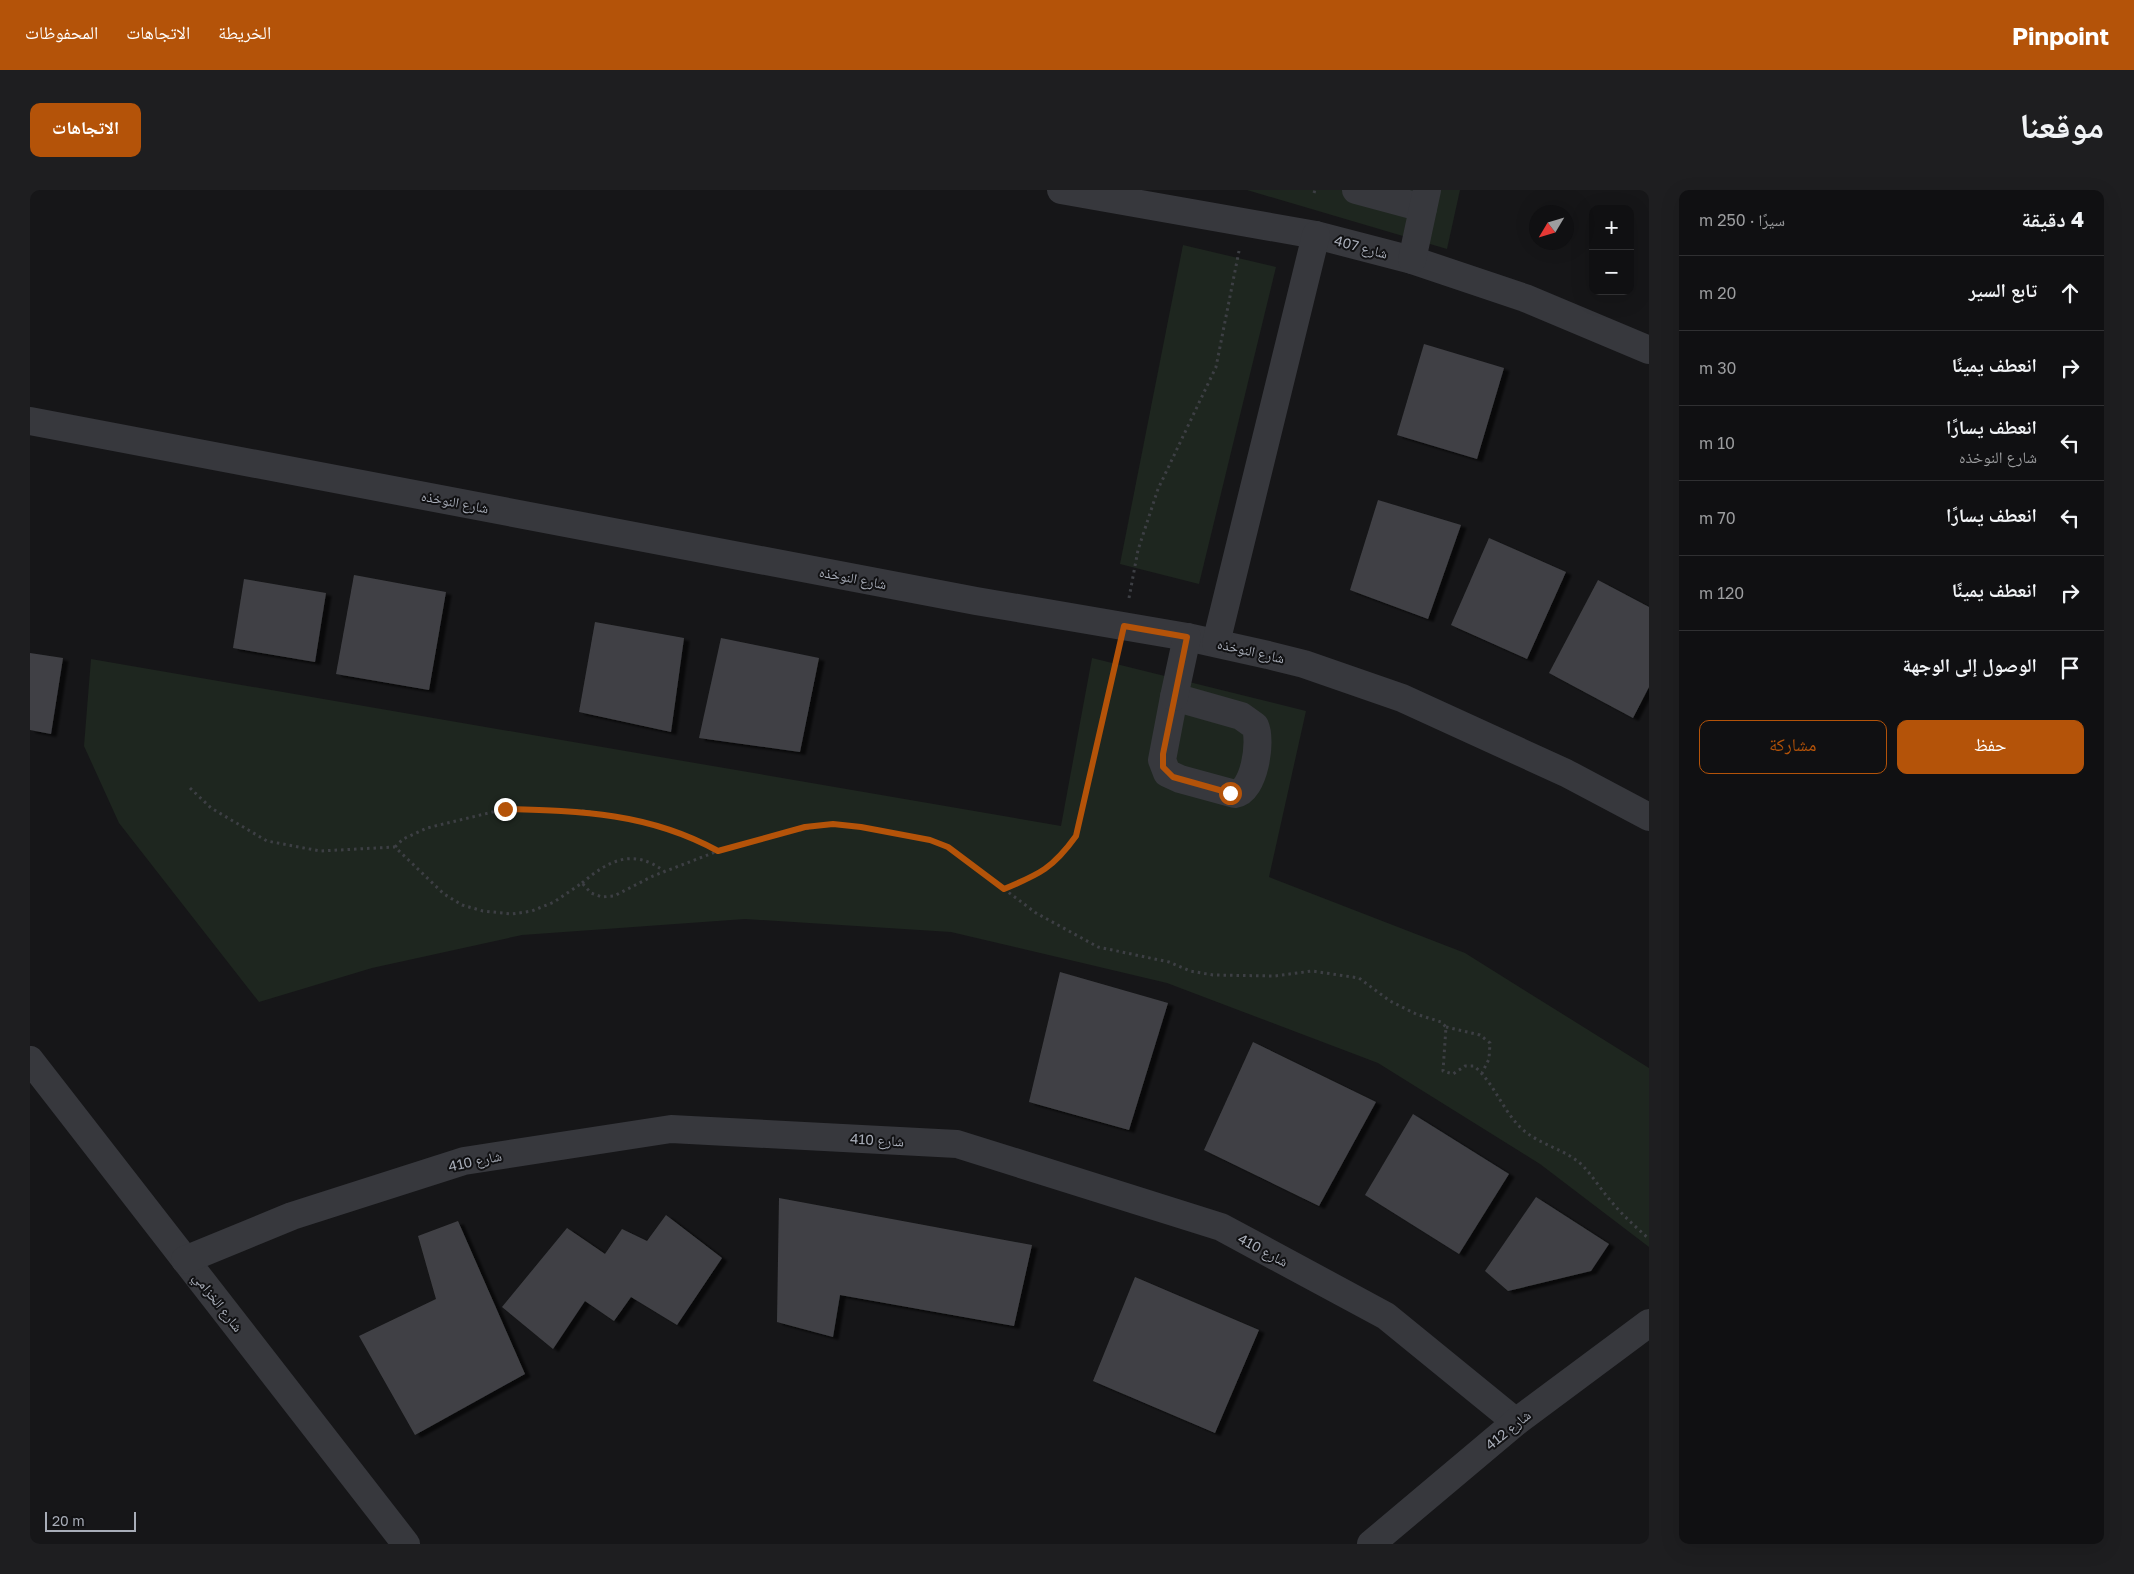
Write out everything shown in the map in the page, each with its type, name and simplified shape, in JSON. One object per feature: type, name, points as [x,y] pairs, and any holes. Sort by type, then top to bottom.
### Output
[{"type":"street","name":"شارع 407","points":[[1060,190],[1316,235],[1412,260],[1525,298],[1649,350]]},
{"type":"street","points":[[1356,190],[1425,199],[1412,260]]},
{"type":"street","points":[[1216,643],[1316,235]]},
{"type":"street","name":"شارع النوخذه","points":[[30,421],[976,601],[1187,637],[1304,664],[1402,698],[1558,769],[1649,817]]},
{"type":"street","points":[[1174,697],[1187,637]]},
{"type":"street","name":"شارع الخزامي","points":[[30,1060],[406,1544]]},
{"type":"street","name":"شارع 410","points":[[185,1260],[292,1216],[464,1161],[671,1129],[957,1144],[1220,1228],[1386,1316],[1516,1422]]},
{"type":"street","name":"شارع 412","points":[[1372,1544],[1516,1422],[1649,1323]]},
{"type":"path","points":[[1004,889],[1032,878],[1058,860],[1076,836],[1124,626],[1138,550],[1158,489],[1216,367],[1245,222]]},
{"type":"path","points":[[190,788],[210,808],[267,841],[320,852],[395,847],[403,839],[427,828],[505,809],[584,811],[639,820],[692,837],[718,851]]},
{"type":"path","points":[[582,883],[591,893],[602,897],[614,896],[664,872],[718,851],[805,827],[833,824],[861,827],[930,840],[948,847],[1036,913],[1098,947],[1213,975],[1275,976],[1312,972],[1359,978],[1390,1001],[1416,1014],[1441,1022],[1446,1027],[1480,1035],[1490,1043],[1489,1058],[1482,1073]]},
{"type":"path","points":[[395,847],[444,894],[462,905],[483,911],[512,914],[532,911],[554,902],[617,860],[634,858],[651,862],[664,872]]},
{"type":"path","points":[[1446,1027],[1443,1071],[1453,1074],[1465,1066],[1474,1066],[1482,1073],[1506,1112],[1521,1128],[1535,1140],[1560,1151],[1581,1164],[1611,1202],[1649,1239]]},
{"type":"shaded area","points":[[1247,190],[1460,190],[1447,249]]},
{"type":"shaded area","points":[[1183,245],[1276,267],[1199,584],[1120,564]]},
{"type":"shaded area","points":[[1092,658],[1306,711],[1269,877],[1465,953],[1649,1068],[1649,1247],[1540,1164],[1378,1063],[1167,983],[951,932],[745,919],[522,935],[372,968],[259,1002],[119,823],[84,746],[91,659],[1061,826]]},
{"type":"building","points":[[1424,344],[1504,368],[1477,459],[1397,435]]},
{"type":"building","points":[[1378,500],[1461,525],[1428,619],[1350,590]]},
{"type":"building","points":[[1489,538],[1566,572],[1527,659],[1451,625]]},
{"type":"building","points":[[354,575],[446,592],[429,690],[336,674]]},
{"type":"building","points":[[244,579],[326,593],[315,662],[233,648]]},
{"type":"building","points":[[1598,580],[1649,607],[1649,687],[1633,718],[1549,673]]},
{"type":"building","points":[[595,622],[684,638],[671,732],[579,712]]},
{"type":"building","points":[[721,638],[819,658],[800,752],[699,738]]},
{"type":"building","points":[[30,653],[63,658],[51,734],[30,730]]},
{"type":"building","points":[[1060,972],[1168,1003],[1129,1130],[1029,1102]]},
{"type":"building","points":[[1253,1042],[1376,1102],[1319,1206],[1204,1150]]},
{"type":"building","points":[[1413,1114],[1509,1174],[1459,1254],[1365,1195]]},
{"type":"building","points":[[1536,1197],[1609,1244],[1591,1271],[1508,1291],[1485,1271]]},
{"type":"building","points":[[779,1198],[1032,1245],[1014,1326],[840,1295],[833,1337],[777,1322]]},
{"type":"building","points":[[666,1215],[722,1258],[677,1325],[631,1297],[614,1321],[585,1301],[553,1349],[502,1307],[567,1228],[605,1254],[622,1229],[647,1241]]},
{"type":"building","points":[[458,1221],[525,1374],[415,1435],[359,1336],[436,1299],[418,1236]]},
{"type":"building","points":[[1135,1277],[1259,1330],[1215,1433],[1093,1381]]},
{"type":"route","points":[[505,809],[584,811],[639,820],[692,837],[718,851],[805,827],[833,824],[861,827],[930,840],[948,847],[976,866],[1004,889],[1032,878],[1058,860],[1076,836],[1124,626],[1187,637],[1163,754],[1163,767],[1173,777],[1230,793]]}]
